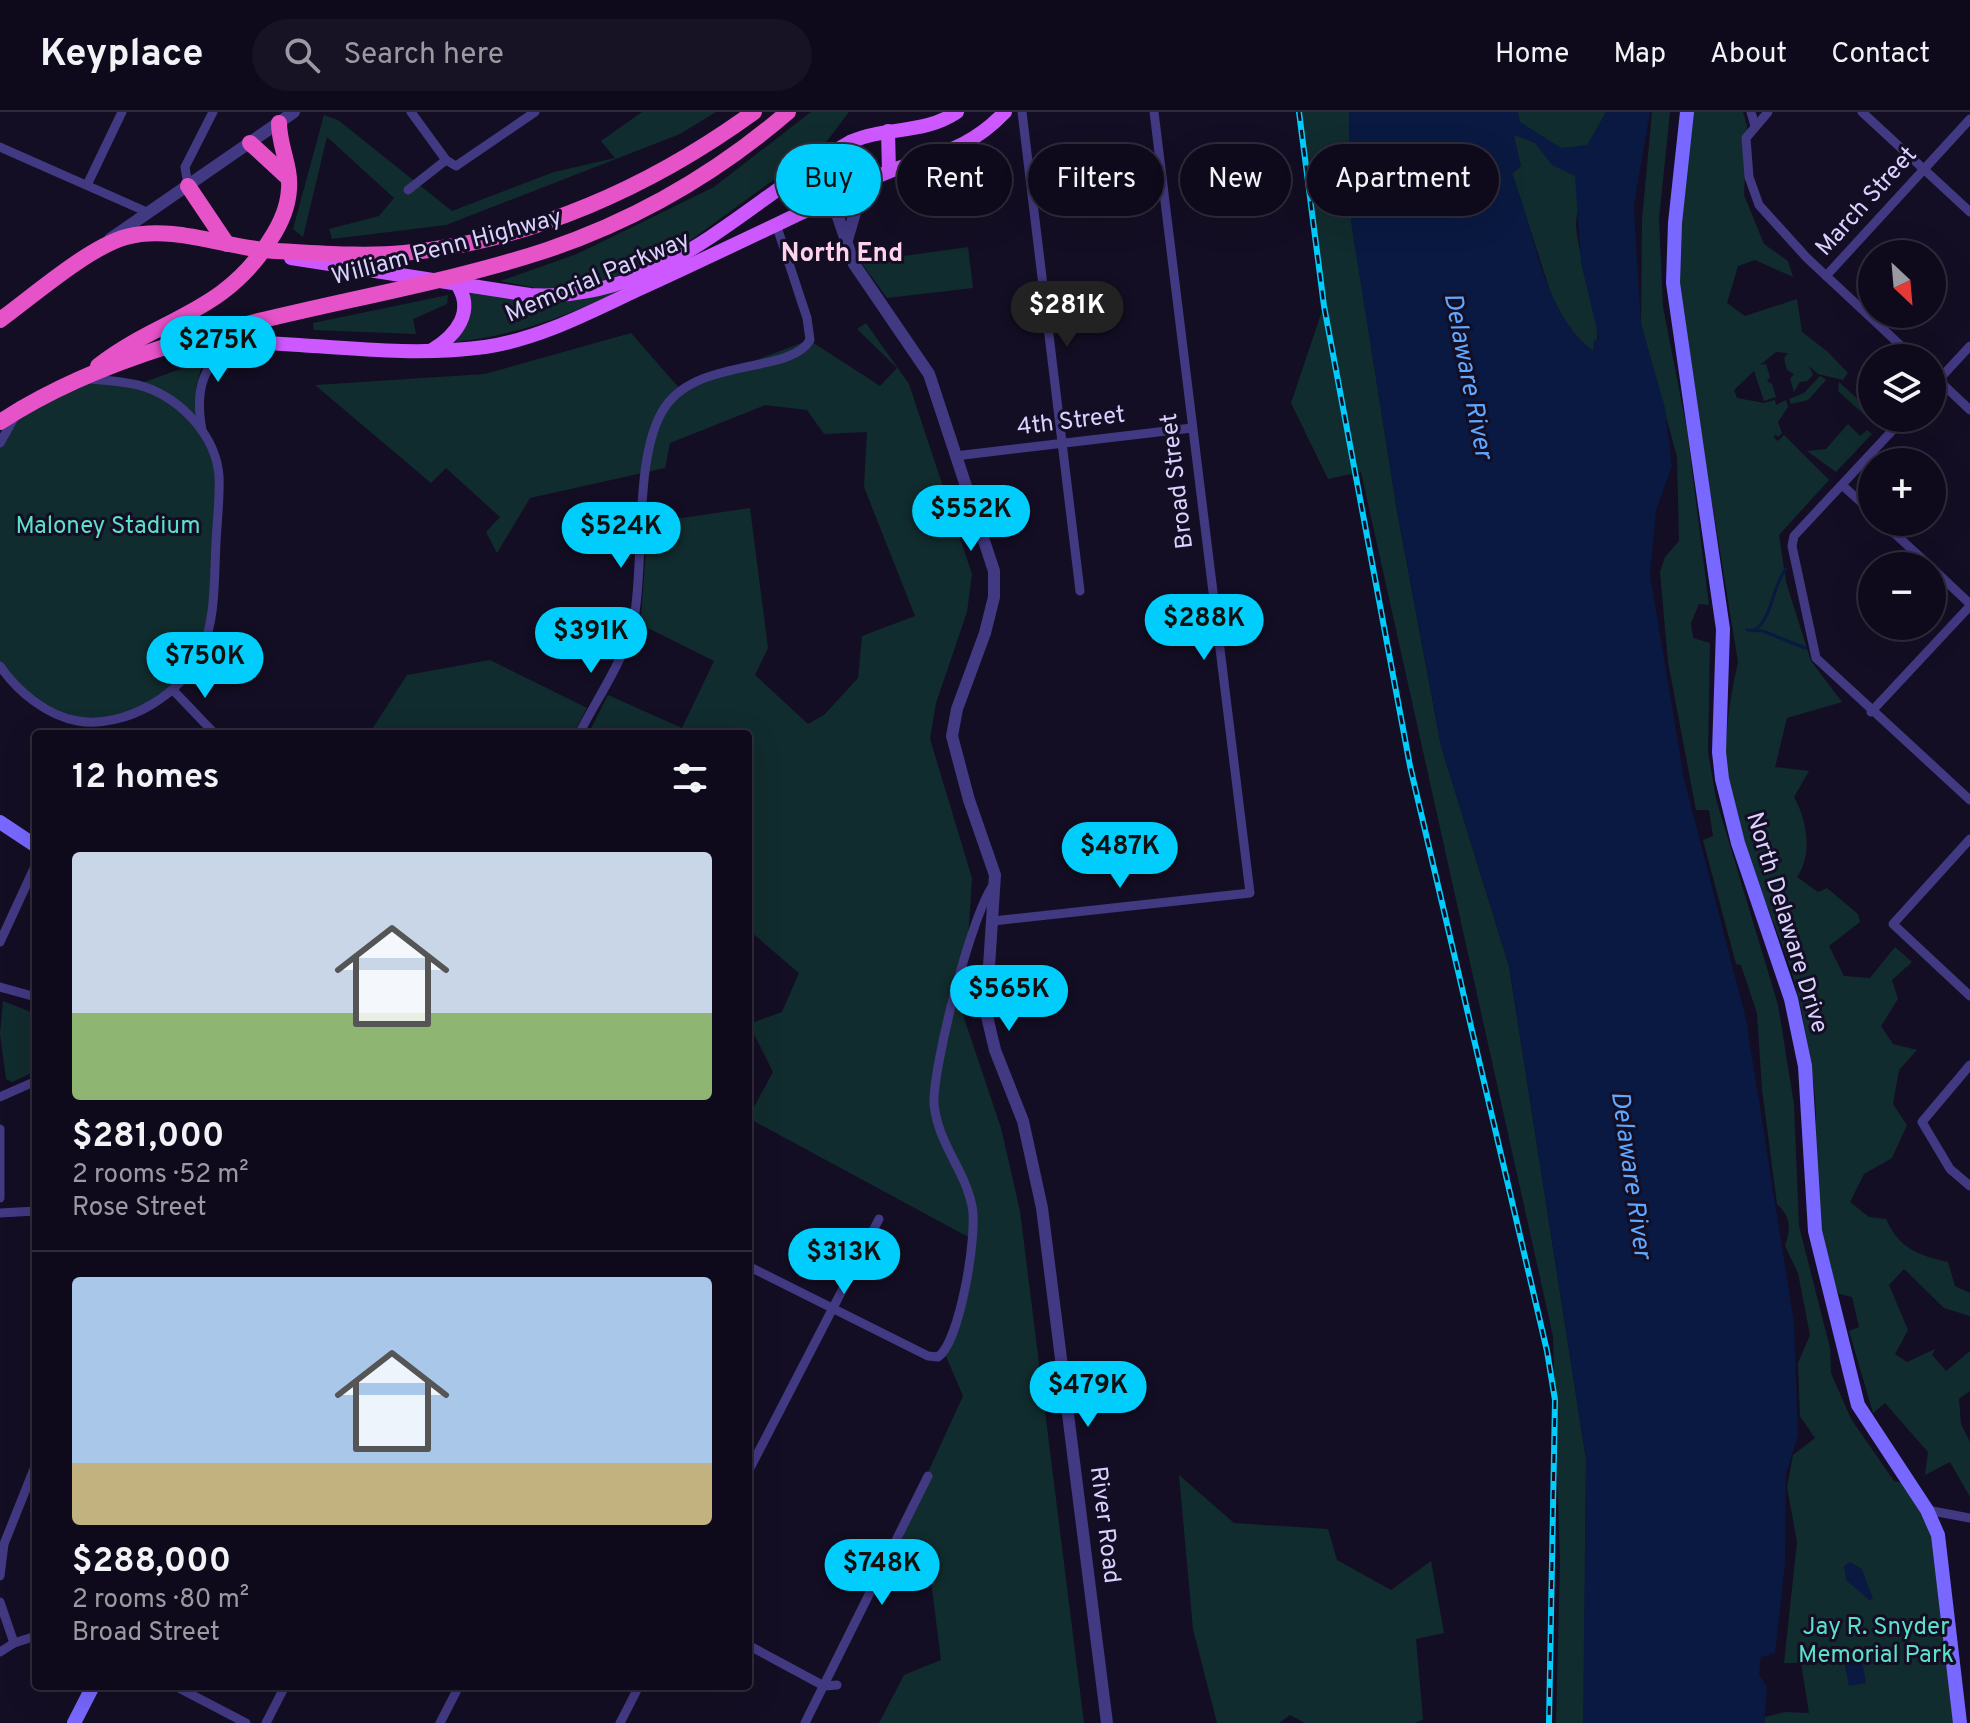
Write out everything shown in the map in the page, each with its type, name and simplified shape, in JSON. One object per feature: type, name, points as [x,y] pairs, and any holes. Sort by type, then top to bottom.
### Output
[{"type":"highway","name":"William Penn Highway","points":[[274,244],[338,255],[403,253],[453,246],[516,231],[596,203],[649,178],[705,146],[754,112]]},
{"type":"highway","name":"William Penn Highway","points":[[182,343],[417,284],[456,279],[550,249],[643,210],[714,169],[788,112]]},
{"type":"highway","points":[[84,378],[107,359],[217,298],[274,244],[285,213],[289,181],[279,123]]},
{"type":"highway","points":[[250,143],[268,156],[289,181]]},
{"type":"highway","points":[[188,186],[227,244]]},
{"type":"highway","name":"Memorial Parkway","points":[[0,320],[99,249],[127,237],[151,234],[227,244],[274,244]]},
{"type":"highway","name":"Memorial Parkway","points":[[0,422],[84,378],[182,343]]},
{"type":"main road","name":"Memorial Parkway","points":[[847,144],[888,131],[925,128],[957,112]]},
{"type":"main road","name":"Memorial Parkway","points":[[881,175],[963,146],[1005,112]]},
{"type":"main road","name":"North Delaware Drive","points":[[1687,112],[1675,223],[1673,283],[1723,629],[1719,740],[1722,779],[1738,843],[1791,999],[1805,1066],[1815,1231],[1848,1372],[1867,1421],[1927,1510],[1938,1535],[1960,1723]]},
{"type":"main road","points":[[888,131],[889,171]]},
{"type":"main road","name":"Memorial Parkway","points":[[274,244],[293,258],[456,279],[539,295],[602,290],[659,269],[776,192]]},
{"type":"main road","points":[[750,209],[760,232]]},
{"type":"main road","name":"Memorial Parkway","points":[[182,343],[239,340],[432,350],[500,344],[542,332],[793,216]]},
{"type":"main road","points":[[432,350],[451,336],[461,321],[465,304],[456,279]]},
{"type":"main road","points":[[0,822],[32,843]]},
{"type":"main road","points":[[74,1723],[91,1690]]},
{"type":"street","points":[[87,185],[122,112]]},
{"type":"street","points":[[188,186],[185,167],[213,112]]},
{"type":"street","points":[[99,249],[147,212],[294,112]]},
{"type":"street","points":[[411,112],[451,166],[463,163],[535,112]]},
{"type":"street","points":[[1022,112],[1080,591]]},
{"type":"street","name":"Broad Street","points":[[993,921],[1250,893],[1154,112]]},
{"type":"street","points":[[1751,112],[1755,126]]},
{"type":"street","points":[[1768,112],[1746,138],[1749,177],[1759,205],[1826,276],[1899,344]]},
{"type":"street","points":[[1862,112],[1970,212]]},
{"type":"street","name":"March Street","points":[[1826,276],[1970,119]]},
{"type":"street","points":[[0,147],[147,212]]},
{"type":"street","points":[[408,190],[446,160]]},
{"type":"street","name":"River Road","points":[[838,216],[854,264],[929,374],[987,543],[995,585],[985,633],[957,709],[952,736],[995,883],[986,1012],[995,1050],[1029,1143],[1042,1208],[1107,1723]]},
{"type":"street","points":[[847,240],[854,216]]},
{"type":"street","points":[[581,730],[632,627],[652,435],[673,397],[708,376],[792,355],[810,340],[807,318],[776,224]]},
{"type":"street","points":[[0,666],[12,683],[43,706],[68,718],[92,722],[146,708],[173,690],[201,652],[212,613],[219,476],[202,430],[198,403],[202,379],[217,356],[239,340]]},
{"type":"street","points":[[1946,369],[1970,346]]},
{"type":"street","points":[[84,378],[128,383],[154,391],[179,407],[202,430]]},
{"type":"street","points":[[1946,391],[1970,410]]},
{"type":"street","points":[[0,443],[18,410]]},
{"type":"street","name":"4th Street","points":[[955,456],[1192,428]]},
{"type":"street","points":[[1891,432],[1791,539],[1816,658],[1871,712],[1970,800]]},
{"type":"street","points":[[1842,485],[1858,499]]},
{"type":"street","points":[[1897,536],[1915,552]]},
{"type":"street","points":[[1871,712],[1970,605],[1946,582]]},
{"type":"street","points":[[173,690],[211,730]]},
{"type":"street","points":[[91,730],[92,722]]},
{"type":"street","points":[[1970,839],[1893,924],[1970,996]]},
{"type":"street","points":[[0,942],[32,873]]},
{"type":"street","points":[[752,1268],[928,1356],[942,1355],[957,1322],[974,1217],[968,1193],[940,1132],[934,1091],[953,996],[984,898],[995,883]]},
{"type":"street","points":[[0,987],[32,996]]},
{"type":"street","points":[[1970,1065],[1922,1122],[1950,1169],[1970,1186]]},
{"type":"street","points":[[0,1097],[32,1083]]},
{"type":"street","points":[[0,1129],[0,1198]]},
{"type":"street","points":[[0,1213],[32,1211]]},
{"type":"street","points":[[752,1464],[879,1219]]},
{"type":"street","points":[[0,1576],[4,1544],[32,1474]]},
{"type":"street","points":[[805,1723],[928,1476]]},
{"type":"street","points":[[1927,1510],[1970,1518]]},
{"type":"street","points":[[0,1602],[14,1643]]},
{"type":"street","points":[[0,1652],[32,1637]]},
{"type":"street","points":[[752,1647],[824,1686],[837,1685]]},
{"type":"street","points":[[183,1690],[246,1723]]},
{"type":"street","points":[[266,1723],[283,1690]]},
{"type":"street","points":[[440,1723],[457,1690]]},
{"type":"street","points":[[620,1723],[637,1690]]},
{"type":"green space","points":[[642,112],[716,112],[680,134],[446,225],[332,239],[329,229],[379,216],[394,198],[327,137],[303,237],[293,229],[324,115],[338,120],[452,211],[554,172],[615,158],[601,141]]},
{"type":"green space","points":[[811,112],[849,112],[823,144],[776,144],[776,178],[669,256],[584,289],[541,289],[500,281],[577,254],[714,187]]},
{"type":"green space","points":[[1301,112],[1349,112],[1350,144],[1307,144],[1307,160]]},
{"type":"green space","points":[[1488,112],[1615,112],[1586,185],[1576,224],[1597,324],[1594,352],[1572,333],[1552,297],[1515,182]]},
{"type":"green space","name":"Jay R. Snyder Memorial Park","points":[[1652,112],[1670,112],[1659,219],[1663,307],[1687,430],[1709,605],[1699,604],[1691,623],[1693,638],[1710,643],[1708,752],[1716,799],[1778,1005],[1794,1104],[1799,1226],[1830,1348],[1831,1373],[1851,1419],[1894,1481],[1910,1485],[1938,1535],[1960,1723],[1764,1723],[1765,1717],[1785,1712],[1809,1713],[1801,1663],[1784,1663],[1797,1542],[1787,1487],[1793,1455],[1815,1438],[1800,1416],[1798,1363],[1810,1335],[1798,1273],[1785,1246],[1788,1223],[1777,1204],[1762,1089],[1757,1013],[1741,965],[1736,964],[1703,840],[1713,836],[1709,810],[1696,810],[1668,662],[1660,572],[1665,557],[1679,541],[1677,457],[1641,324],[1642,220]]},
{"type":"green space","points":[[1692,112],[1743,112],[1747,126],[1744,195],[1764,244],[1788,261],[1793,277],[1755,260],[1738,266],[1727,303],[1745,316],[1797,299],[1802,332],[1848,373],[1843,380],[1818,374],[1809,366],[1813,375],[1807,381],[1800,382],[1794,392],[1790,379],[1794,374],[1787,370],[1784,358],[1788,353],[1776,352],[1760,365],[1766,364],[1770,377],[1767,381],[1772,384],[1776,397],[1764,401],[1754,371],[1734,390],[1737,398],[1764,403],[1775,400],[1776,405],[1786,400],[1788,407],[1778,422],[1782,433],[1778,437],[1775,434],[1774,438],[1778,441],[1784,435],[1829,480],[1779,535],[1786,582],[1811,661],[1842,702],[1787,718],[1775,767],[1809,771],[1794,797],[1805,826],[1807,848],[1797,877],[1818,892],[1827,888],[1858,914],[1860,922],[1829,946],[1844,976],[1870,978],[1895,947],[1912,962],[1892,980],[1898,999],[1881,1026],[1893,1044],[1917,1050],[1899,1070],[1893,1104],[1907,1125],[1892,1158],[1864,1174],[1850,1202],[1869,1217],[1886,1219],[1897,1237],[1910,1249],[1948,1262],[1955,1286],[1970,1293],[1970,1316],[1944,1308],[1904,1269],[1889,1285],[1908,1330],[1895,1354],[1907,1362],[1935,1349],[1932,1355],[1946,1371],[1970,1351],[1970,1391],[1959,1399],[1961,1424],[1970,1442],[1970,1497],[1950,1462],[1925,1475],[1928,1452],[1885,1403],[1873,1413],[1849,1331],[1859,1327],[1852,1297],[1839,1294],[1824,1246],[1818,1197],[1814,1087],[1798,994],[1744,849],[1731,804],[1726,743],[1738,662],[1679,299],[1679,250]]},
{"type":"green space","points":[[1314,216],[1351,216],[1397,511],[1441,746],[1509,966],[1586,1459],[1584,1723],[1556,1723],[1560,1563],[1553,1336],[1361,472],[1328,479],[1291,403],[1325,302]]},
{"type":"green space","points":[[968,247],[973,288],[887,298],[861,262]]},
{"type":"green space","points":[[625,289],[543,323],[456,342],[468,292],[577,299]]},
{"type":"green space","points":[[448,295],[447,304],[413,319],[416,334],[314,330],[313,323]]},
{"type":"green space","points":[[866,323],[909,384],[972,574],[967,612],[936,703],[930,739],[972,878],[963,1015],[1001,1128],[1020,1211],[1084,1723],[879,1723],[904,1675],[941,1660],[930,1573],[893,1549],[963,1396],[946,1356],[972,1239],[752,1120],[752,1111],[773,1072],[752,1030],[752,1023],[782,1012],[799,973],[752,933],[752,730],[590,730],[608,695],[682,728],[714,661],[644,626],[641,616],[648,523],[750,508],[768,648],[755,675],[808,724],[824,715],[858,678],[862,636],[915,616],[864,487],[867,432],[824,434],[807,410],[765,405],[670,443],[665,468],[530,498],[497,553],[486,532],[500,517],[446,468],[431,483],[315,385],[485,374],[631,333],[680,389],[809,340],[880,386],[897,368],[857,329]]},
{"type":"green space","name":"Maloney Stadium","points":[[203,361],[196,389],[197,424],[217,463],[212,613],[194,665],[146,708],[92,722],[43,706],[0,666],[0,443],[18,410],[82,378],[136,385]]},
{"type":"green space","points":[[1820,376],[1826,380],[1808,400],[1791,404],[1789,399],[1804,393]]},
{"type":"green space","points":[[1839,382],[1858,399],[1858,409],[1838,391]]},
{"type":"green space","points":[[1848,424],[1860,436],[1865,432],[1872,434],[1836,472],[1807,451],[1826,449]]},
{"type":"green space","points":[[490,660],[587,708],[575,730],[372,730],[407,675]]},
{"type":"green space","points":[[3,1001],[32,1012],[32,1073],[12,1082],[6,1079],[0,1034]]},
{"type":"green space","points":[[1179,1475],[1234,1523],[1328,1529],[1337,1560],[1391,1590],[1431,1561],[1444,1633],[1416,1639],[1423,1720],[1414,1723],[1305,1723],[1290,1715],[1279,1723],[1217,1723],[1193,1629]]},
{"type":"water","name":"Delaware River","points":[[1349,112],[1518,112],[1520,122],[1561,148],[1587,145],[1606,112],[1650,112],[1634,205],[1635,229],[1641,324],[1665,408],[1672,466],[1656,510],[1650,574],[1684,779],[1746,1019],[1794,1323],[1798,1435],[1786,1474],[1785,1564],[1775,1653],[1761,1657],[1759,1674],[1767,1687],[1764,1723],[1583,1723],[1586,1459],[1509,966],[1441,746],[1397,511],[1351,216],[1499,216],[1499,144],[1350,144]],"holes":[[[1514,135],[1535,143],[1552,165],[1575,176],[1581,263],[1599,338],[1594,341],[1593,351],[1562,314],[1542,269],[1512,174],[1521,166]]]},
{"type":"water","points":[[1850,1562],[1862,1569],[1873,1599],[1869,1600],[1846,1580],[1844,1566]]},
{"type":"water","points":[[1860,1647],[1866,1683],[1849,1686],[1842,1650]]},
{"type":"waterway","points":[[1753,631],[1765,618],[1786,569]]},
{"type":"waterway","points":[[1747,630],[1763,631],[1805,648]]},
{"type":"railway","points":[[1299,112],[1324,306],[1410,766],[1547,1351],[1555,1400],[1549,1723]]},
{"type":"district","name":"North End","points":[[842,254]]}]
